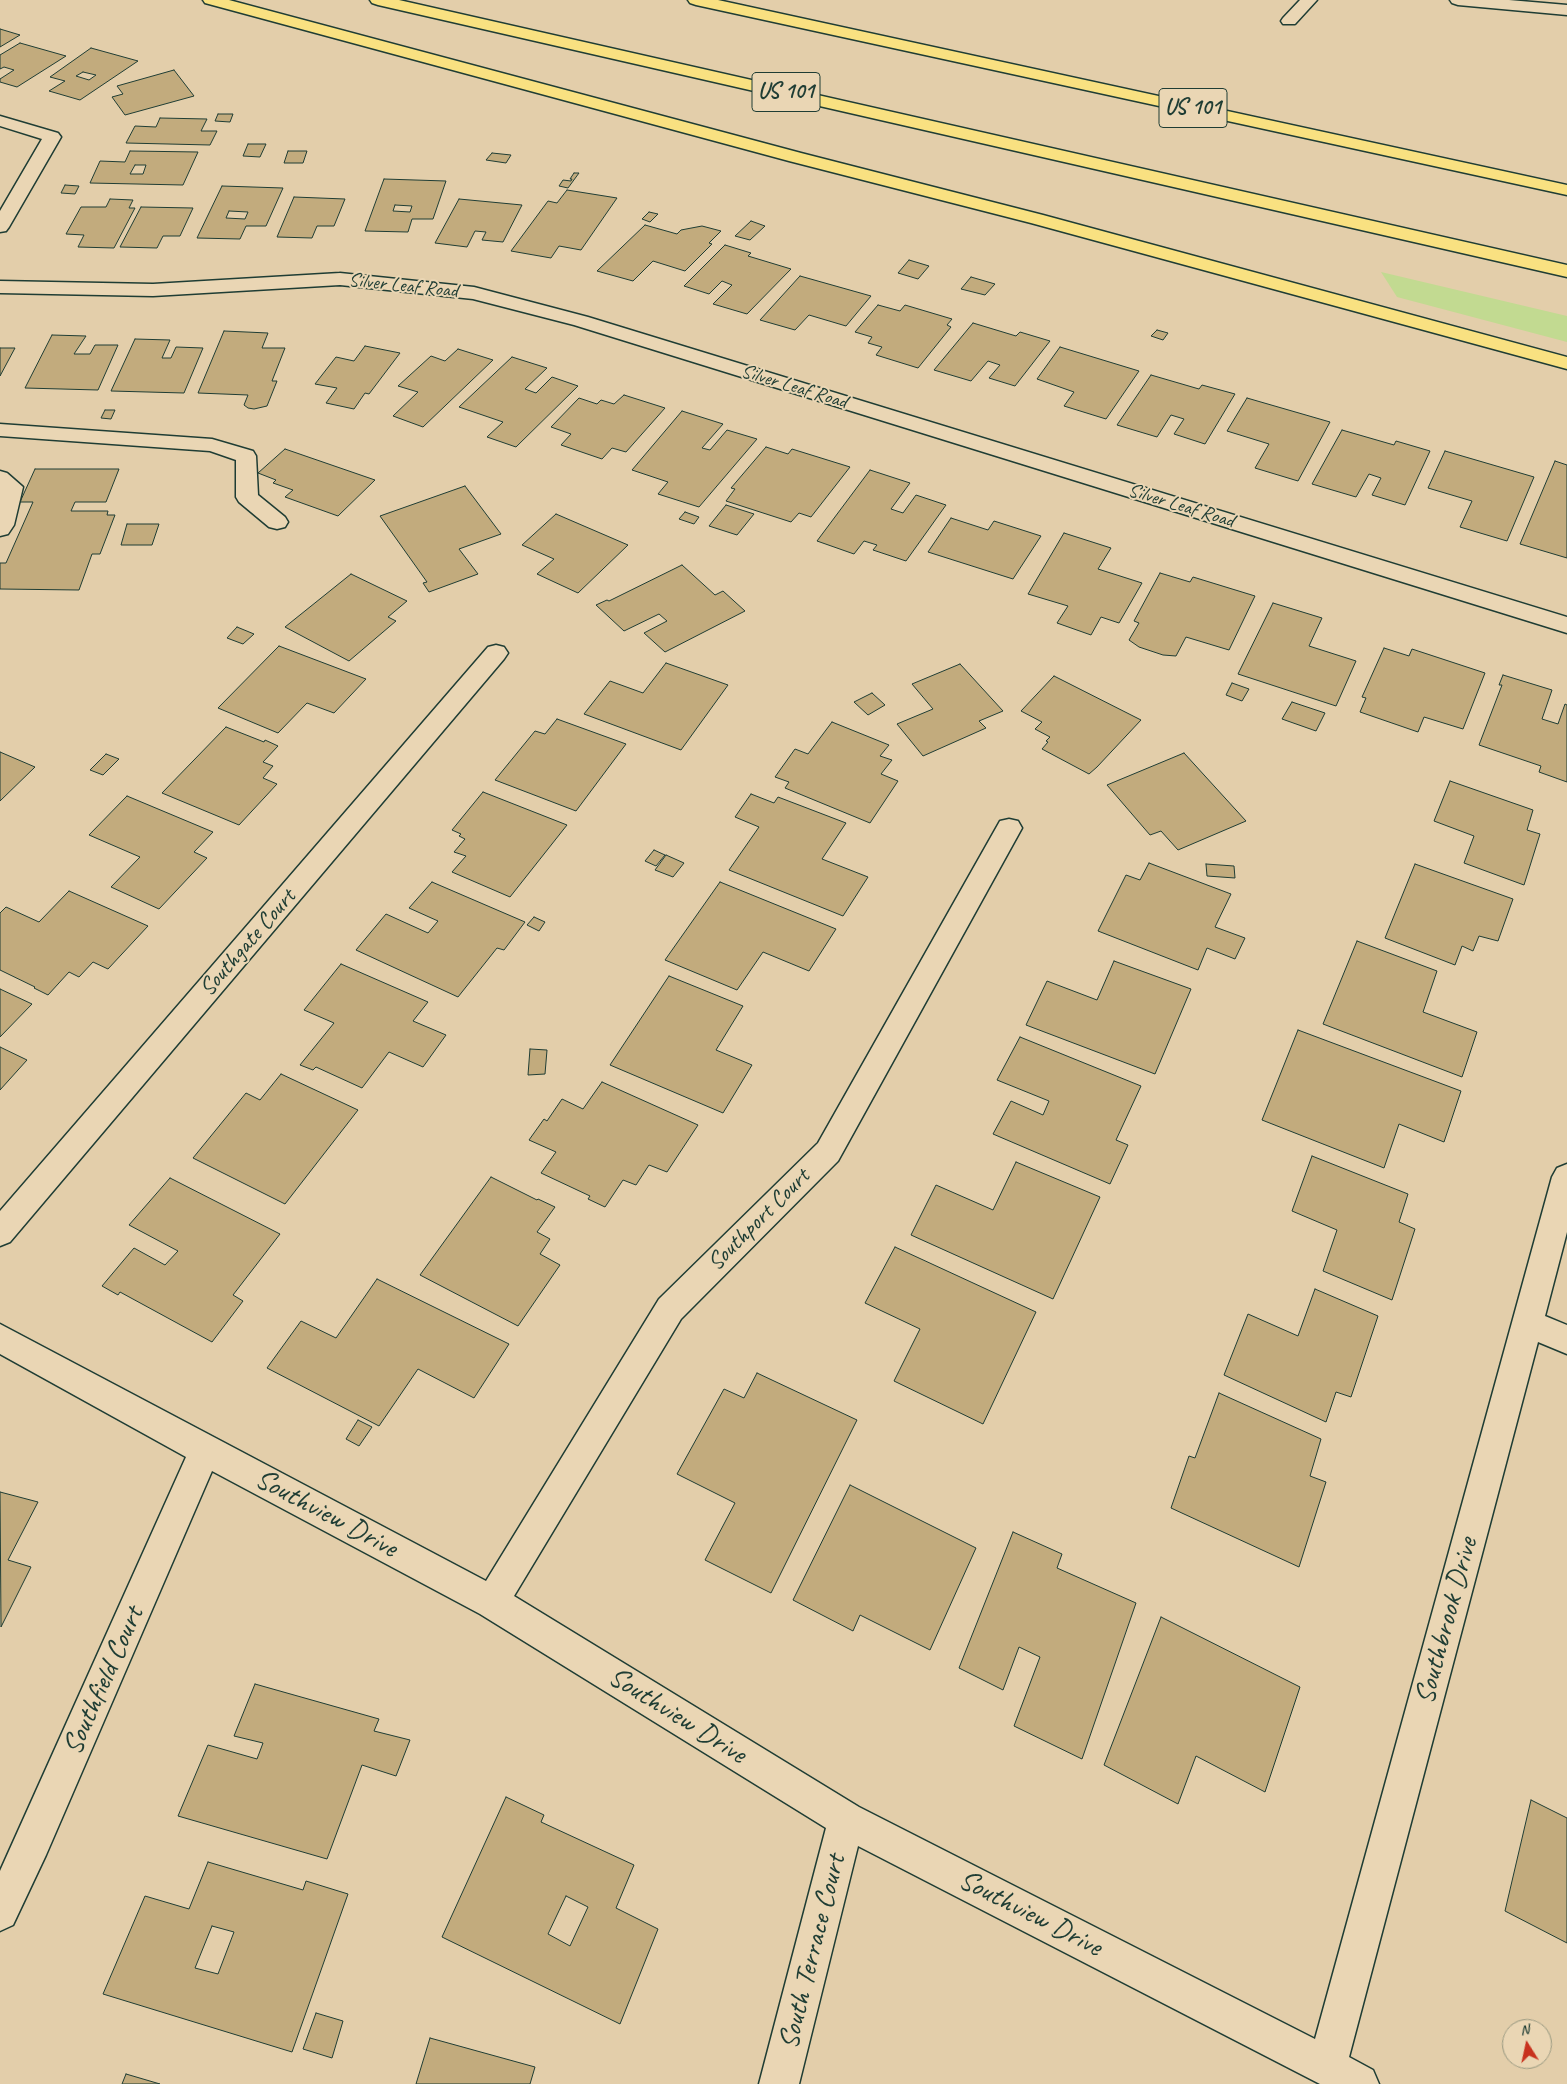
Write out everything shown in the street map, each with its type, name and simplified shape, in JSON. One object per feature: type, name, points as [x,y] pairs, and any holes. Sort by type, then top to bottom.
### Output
[{"type":"highway","points":[[211,0],[785,154],[1037,219],[1567,363]]},
{"type":"highway","name":"US 101","points":[[378,0],[1567,271]]},
{"type":"highway","name":"US 101","points":[[696,0],[1567,190]]},
{"type":"street","points":[[1289,21],[1310,0]]},
{"type":"street","points":[[1458,0],[1567,10]]},
{"type":"street","points":[[0,121],[52,137],[0,227]]},
{"type":"street","name":"Silver Leaf Road","points":[[0,287],[153,290],[340,279],[474,293],[581,321],[1567,625]]},
{"type":"street","points":[[0,430],[212,445],[246,456],[247,497],[276,522]]},
{"type":"street","points":[[0,478],[12,486],[3,525],[0,529]]},
{"type":"street","name":"Southgate Court","points":[[0,1233],[496,653]]},
{"type":"street","name":"Southport Court","points":[[492,1602],[670,1309],[828,1152],[1009,828]]},
{"type":"street","name":"Southbrook Drive","points":[[1327,2066],[1567,1177]]},
{"type":"street","points":[[1528,1324],[1567,1340]]},
{"type":"street","name":"Southview Drive","points":[[0,1338],[205,1450],[492,1602],[846,1820],[1359,2084]]},
{"type":"street","name":"Southfield Court","points":[[0,1912],[33,1842],[205,1450]]},
{"type":"street","name":"South Terrace Court","points":[[779,2084],[846,1820]]},
{"type":"green space","points":[[1381,272],[1567,316],[1567,342],[1397,297]]},
{"type":"building","points":[[0,29],[20,35],[0,47]]},
{"type":"building","points":[[20,43],[66,56],[17,87],[0,82],[0,79],[14,70],[4,67],[0,69],[0,55]]},
{"type":"building","points":[[91,48],[138,61],[80,100],[49,91],[65,81],[50,77]],"holes":[[[83,72],[96,75],[89,80],[76,76]]]},
{"type":"building","points":[[174,70],[194,96],[125,115],[112,97],[123,94],[117,86]]},
{"type":"building","points":[[218,114],[233,114],[230,122],[215,121]]},
{"type":"building","points":[[160,118],[207,119],[201,131],[217,131],[210,145],[126,143],[135,126],[156,127]]},
{"type":"building","points":[[248,144],[266,144],[260,157],[243,156]]},
{"type":"building","points":[[130,151],[198,152],[183,185],[90,183],[100,161],[125,162]],"holes":[[[135,165],[146,165],[143,174],[130,174]]]},
{"type":"building","points":[[288,151],[307,151],[303,163],[284,163]]},
{"type":"building","points":[[492,153],[511,155],[506,163],[486,160]]},
{"type":"building","points":[[574,173],[579,173],[568,188],[559,186],[563,180],[571,181],[572,179],[570,179]]},
{"type":"building","points":[[384,179],[446,181],[433,219],[412,219],[408,232],[365,231]],"holes":[[[395,205],[412,206],[410,212],[393,211]]]},
{"type":"building","points":[[65,185],[79,186],[75,194],[61,193]]},
{"type":"building","points":[[222,186],[283,188],[266,226],[246,226],[240,239],[197,238]],"holes":[[[229,211],[248,212],[245,219],[226,218]]]},
{"type":"building","points":[[567,190],[617,198],[581,250],[559,246],[551,258],[511,251],[548,201],[557,203]]},
{"type":"building","points":[[294,197],[345,199],[334,226],[317,226],[312,238],[277,237]]},
{"type":"building","points":[[110,199],[133,200],[129,208],[135,208],[114,248],[78,247],[84,235],[66,234],[81,207],[106,207]]},
{"type":"building","points":[[459,199],[522,205],[503,242],[482,240],[486,232],[475,231],[467,247],[435,243]]},
{"type":"building","points":[[141,207],[193,208],[180,236],[163,236],[157,248],[120,247]]},
{"type":"building","points":[[649,212],[658,214],[650,222],[642,219]]},
{"type":"building","points":[[751,221],[765,226],[750,240],[735,236]]},
{"type":"building","points":[[645,225],[677,234],[681,230],[702,226],[721,231],[709,243],[712,244],[685,271],[653,261],[633,281],[597,271]]},
{"type":"building","points":[[725,245],[751,253],[748,256],[791,269],[747,314],[713,304],[732,285],[722,281],[709,294],[684,286]]},
{"type":"building","points":[[909,260],[929,266],[918,279],[898,273]]},
{"type":"building","points":[[800,276],[871,296],[846,326],[809,315],[795,330],[760,320]]},
{"type":"building","points":[[971,277],[995,284],[985,295],[961,289]]},
{"type":"building","points":[[878,305],[900,311],[905,305],[952,319],[947,325],[951,327],[918,368],[876,355],[882,347],[868,343],[872,337],[855,332]]},
{"type":"building","points":[[973,323],[1016,336],[1020,332],[1050,341],[1015,386],[989,378],[1000,365],[988,361],[971,381],[934,370]]},
{"type":"building","points":[[1157,330],[1168,333],[1163,340],[1151,336]]},
{"type":"building","points":[[224,331],[268,333],[262,348],[285,348],[272,381],[277,381],[267,406],[254,409],[248,408],[244,405],[248,395],[198,393]]},
{"type":"building","points":[[52,335],[86,336],[74,354],[90,354],[95,345],[118,345],[98,390],[25,388]]},
{"type":"building","points":[[135,339],[170,340],[162,358],[171,358],[176,347],[203,348],[184,393],[111,391]]},
{"type":"building","points":[[365,346],[400,353],[369,394],[365,393],[354,409],[326,403],[337,388],[315,384],[336,357],[354,361]]},
{"type":"building","points":[[1060,347],[1139,371],[1106,419],[1064,406],[1074,392],[1037,379]]},
{"type":"building","points":[[0,348],[15,348],[0,376]]},
{"type":"building","points":[[458,349],[493,360],[423,427],[393,416],[418,392],[398,386],[431,356],[445,361]]},
{"type":"building","points":[[512,357],[547,368],[525,389],[536,393],[552,377],[578,386],[516,447],[487,437],[503,422],[459,407]]},
{"type":"building","points":[[1151,375],[1199,389],[1202,385],[1235,394],[1205,444],[1174,434],[1184,419],[1171,415],[1157,437],[1117,425]]},
{"type":"building","points":[[624,395],[665,408],[626,452],[612,448],[602,459],[561,445],[571,434],[551,427],[579,398],[597,404],[601,400],[614,404]]},
{"type":"building","points":[[1247,398],[1330,422],[1298,481],[1255,468],[1269,444],[1227,431]]},
{"type":"building","points":[[105,410],[115,410],[111,419],[101,418]]},
{"type":"building","points":[[682,411],[723,424],[702,448],[710,450],[727,430],[757,439],[699,507],[658,494],[668,482],[632,470]]},
{"type":"building","points":[[1342,430],[1394,445],[1396,441],[1430,451],[1405,505],[1372,495],[1381,478],[1369,474],[1356,497],[1312,484]]},
{"type":"building","points":[[766,447],[788,454],[792,449],[850,467],[811,517],[799,513],[791,522],[726,501],[735,489],[731,488]]},
{"type":"building","points":[[285,449],[375,480],[338,516],[285,497],[293,490],[273,483],[276,480],[258,473]]},
{"type":"building","points":[[1445,451],[1534,477],[1507,541],[1460,527],[1472,501],[1428,488]]},
{"type":"building","points":[[1555,461],[1567,465],[1567,558],[1520,544]]},
{"type":"building","points":[[35,469],[119,469],[106,502],[75,502],[71,511],[108,511],[107,515],[115,515],[100,554],[92,554],[79,590],[0,589],[0,563],[6,563],[33,502],[20,502]]},
{"type":"building","points":[[870,470],[910,483],[891,509],[903,513],[916,495],[946,505],[906,561],[873,550],[877,545],[864,541],[854,554],[817,541]]},
{"type":"building","points":[[465,486],[501,534],[459,549],[478,574],[429,592],[423,583],[427,582],[380,516]]},
{"type":"building","points":[[726,505],[754,514],[737,535],[709,526]]},
{"type":"building","points":[[685,512],[699,517],[694,524],[679,519]]},
{"type":"building","points":[[556,514],[628,545],[578,593],[537,574],[554,559],[522,545]]},
{"type":"building","points":[[951,518],[988,530],[994,521],[1041,536],[1013,579],[928,552]]},
{"type":"building","points":[[127,524],[159,524],[152,545],[121,545]]},
{"type":"building","points":[[1064,533],[1111,548],[1098,569],[1142,583],[1119,623],[1101,617],[1091,635],[1057,623],[1068,606],[1028,594]]},
{"type":"building","points":[[682,565],[715,595],[723,591],[745,611],[665,652],[644,633],[667,621],[659,614],[624,631],[596,605],[607,600],[609,601]]},
{"type":"building","points":[[1160,573],[1190,582],[1193,577],[1255,596],[1229,650],[1186,637],[1176,656],[1163,655],[1139,647],[1129,640],[1139,623],[1134,621]]},
{"type":"building","points":[[351,574],[407,601],[388,617],[396,621],[349,661],[285,627]]},
{"type":"building","points":[[1273,603],[1322,618],[1309,646],[1356,661],[1336,706],[1238,674]]},
{"type":"building","points":[[237,627],[254,634],[243,644],[227,638]]},
{"type":"building","points":[[279,646],[366,679],[334,713],[307,703],[278,733],[218,708]]},
{"type":"building","points":[[1384,648],[1409,656],[1412,649],[1485,673],[1463,729],[1424,717],[1418,732],[1360,712],[1366,698],[1362,697]]},
{"type":"building","points":[[666,663],[728,685],[681,750],[584,714],[610,681],[643,693]]},
{"type":"building","points":[[960,664],[1003,711],[979,721],[986,728],[923,756],[897,724],[933,709],[912,684]]},
{"type":"building","points":[[1503,675],[1552,690],[1542,719],[1558,724],[1565,704],[1567,705],[1567,782],[1539,772],[1541,766],[1479,745],[1502,685],[1499,685]]},
{"type":"building","points":[[1054,676],[1141,720],[1089,774],[1042,749],[1050,737],[1035,729],[1042,722],[1021,711]]},
{"type":"building","points":[[1232,683],[1249,689],[1242,701],[1226,695]]},
{"type":"building","points":[[872,693],[885,705],[868,715],[854,702]]},
{"type":"building","points":[[1292,702],[1325,713],[1316,731],[1282,719]]},
{"type":"building","points":[[557,719],[626,744],[576,811],[495,780],[535,731],[545,734]]},
{"type":"building","points":[[832,722],[889,745],[880,756],[892,760],[881,774],[898,781],[870,823],[785,788],[789,782],[775,777],[795,749],[808,754]]},
{"type":"building","points":[[226,727],[278,746],[263,762],[273,766],[263,778],[277,784],[239,825],[162,793]]},
{"type":"building","points":[[0,752],[35,767],[0,801]]},
{"type":"building","points":[[1184,753],[1246,821],[1178,850],[1161,831],[1150,835],[1107,785]]},
{"type":"building","points":[[106,754],[119,759],[103,775],[90,770]]},
{"type":"building","points":[[1450,781],[1533,810],[1527,830],[1540,834],[1524,885],[1464,863],[1474,836],[1434,821]]},
{"type":"building","points":[[483,792],[567,825],[510,897],[452,872],[466,856],[454,852],[465,839],[459,836],[461,834],[452,830]]},
{"type":"building","points":[[751,794],[774,803],[778,797],[846,823],[822,859],[868,877],[843,916],[729,870],[759,827],[735,817]]},
{"type":"building","points":[[127,796],[213,832],[194,852],[207,858],[159,909],[111,887],[140,857],[89,835]]},
{"type":"building","points":[[654,850],[665,855],[656,866],[645,861]]},
{"type":"building","points":[[666,855],[684,863],[673,877],[655,870]]},
{"type":"building","points":[[1149,863],[1231,894],[1215,927],[1245,938],[1235,959],[1207,948],[1198,970],[1098,931],[1126,875],[1140,880]]},
{"type":"building","points":[[1206,864],[1234,866],[1235,878],[1207,876]]},
{"type":"building","points":[[1415,864],[1513,899],[1498,941],[1479,936],[1473,951],[1462,946],[1455,965],[1385,938]]},
{"type":"building","points":[[432,882],[525,922],[504,950],[497,948],[458,997],[356,950],[386,914],[428,933],[438,921],[409,908]]},
{"type":"building","points":[[720,882],[836,929],[809,971],[763,952],[737,990],[665,960]]},
{"type":"building","points":[[69,891],[148,926],[108,969],[93,962],[79,977],[69,972],[48,995],[0,970],[0,913],[6,907],[39,922]]},
{"type":"building","points":[[534,917],[545,922],[539,931],[527,925]]},
{"type":"building","points":[[1357,941],[1437,971],[1423,1012],[1477,1032],[1462,1077],[1323,1024]]},
{"type":"building","points":[[1114,961],[1191,989],[1155,1074],[1026,1025],[1047,981],[1097,1000]]},
{"type":"building","points":[[341,964],[428,1002],[413,1021],[446,1035],[423,1067],[389,1052],[362,1088],[316,1067],[313,1070],[300,1065],[334,1023],[304,1010]]},
{"type":"building","points":[[669,976],[743,1006],[716,1050],[752,1065],[723,1113],[610,1065]]},
{"type":"building","points":[[0,989],[32,1004],[0,1037]]},
{"type":"building","points":[[1298,1030],[1461,1091],[1444,1142],[1399,1124],[1384,1168],[1262,1120]]},
{"type":"building","points":[[1020,1037],[1141,1086],[1116,1140],[1128,1145],[1110,1184],[993,1134],[1011,1101],[1043,1115],[1049,1101],[997,1080]]},
{"type":"building","points":[[0,1047],[27,1060],[0,1090]]},
{"type":"building","points":[[530,1049],[547,1050],[545,1074],[528,1075]]},
{"type":"building","points":[[281,1074],[358,1110],[285,1204],[193,1158],[246,1093],[260,1100]]},
{"type":"building","points":[[602,1082],[698,1125],[667,1172],[649,1165],[636,1185],[623,1180],[605,1207],[588,1199],[590,1196],[541,1173],[556,1152],[529,1140],[544,1119],[547,1121],[562,1099],[583,1109]]},
{"type":"building","points":[[1312,1156],[1408,1194],[1399,1222],[1415,1229],[1392,1300],[1323,1271],[1337,1230],[1292,1211]]},
{"type":"building","points":[[1016,1162],[1100,1197],[1053,1299],[911,1235],[936,1185],[993,1210]]},
{"type":"building","points":[[491,1177],[555,1207],[537,1232],[550,1239],[540,1254],[560,1265],[518,1326],[420,1275]]},
{"type":"building","points":[[170,1178],[280,1234],[233,1295],[243,1301],[212,1342],[120,1292],[118,1295],[102,1286],[134,1248],[165,1265],[178,1251],[129,1225]]},
{"type":"building","points":[[895,1247],[1036,1312],[983,1424],[894,1381],[920,1329],[865,1303]]},
{"type":"building","points":[[377,1279],[509,1344],[474,1398],[418,1369],[379,1426],[267,1368],[301,1321],[336,1338]]},
{"type":"building","points":[[1315,1289],[1378,1316],[1351,1397],[1336,1392],[1326,1422],[1224,1375],[1248,1314],[1298,1336]]},
{"type":"building","points":[[757,1373],[857,1420],[771,1593],[705,1560],[735,1503],[677,1474],[724,1389],[744,1398]]},
{"type":"building","points":[[1219,1393],[1321,1439],[1310,1476],[1326,1482],[1299,1567],[1171,1508],[1189,1456],[1195,1458]]},
{"type":"building","points":[[358,1420],[372,1427],[359,1446],[346,1439]]},
{"type":"building","points":[[850,1485],[976,1548],[930,1650],[860,1615],[853,1631],[793,1600]]},
{"type":"building","points":[[0,1492],[38,1502],[8,1560],[31,1567],[1,1627]]},
{"type":"building","points":[[1013,1532],[1062,1554],[1057,1568],[1136,1603],[1082,1759],[1014,1726],[1040,1657],[1019,1647],[1003,1690],[959,1668]]},
{"type":"building","points":[[1161,1617],[1300,1687],[1265,1792],[1196,1756],[1178,1804],[1104,1765]]},
{"type":"building","points":[[255,1684],[379,1719],[374,1731],[410,1740],[396,1776],[362,1765],[327,1859],[178,1816],[208,1745],[257,1759],[263,1743],[234,1736]]},
{"type":"building","points":[[506,1797],[544,1815],[541,1822],[634,1865],[616,1908],[658,1929],[620,2024],[442,1937]],"holes":[[[566,1896],[588,1907],[570,1946],[548,1934]]]},
{"type":"building","points":[[1531,1800],[1567,1818],[1567,1943],[1505,1911]]},
{"type":"building","points":[[208,1862],[303,1890],[306,1881],[348,1894],[292,2052],[103,1994],[145,1896],[189,1909]],"holes":[[[212,1926],[234,1932],[218,1974],[195,1968]]]},
{"type":"building","points":[[316,2013],[343,2021],[332,2058],[303,2049]]},
{"type":"building","points":[[430,2038],[535,2067],[530,2084],[416,2084]]},
{"type":"building","points":[[126,2074],[160,2084],[122,2084]]}]
